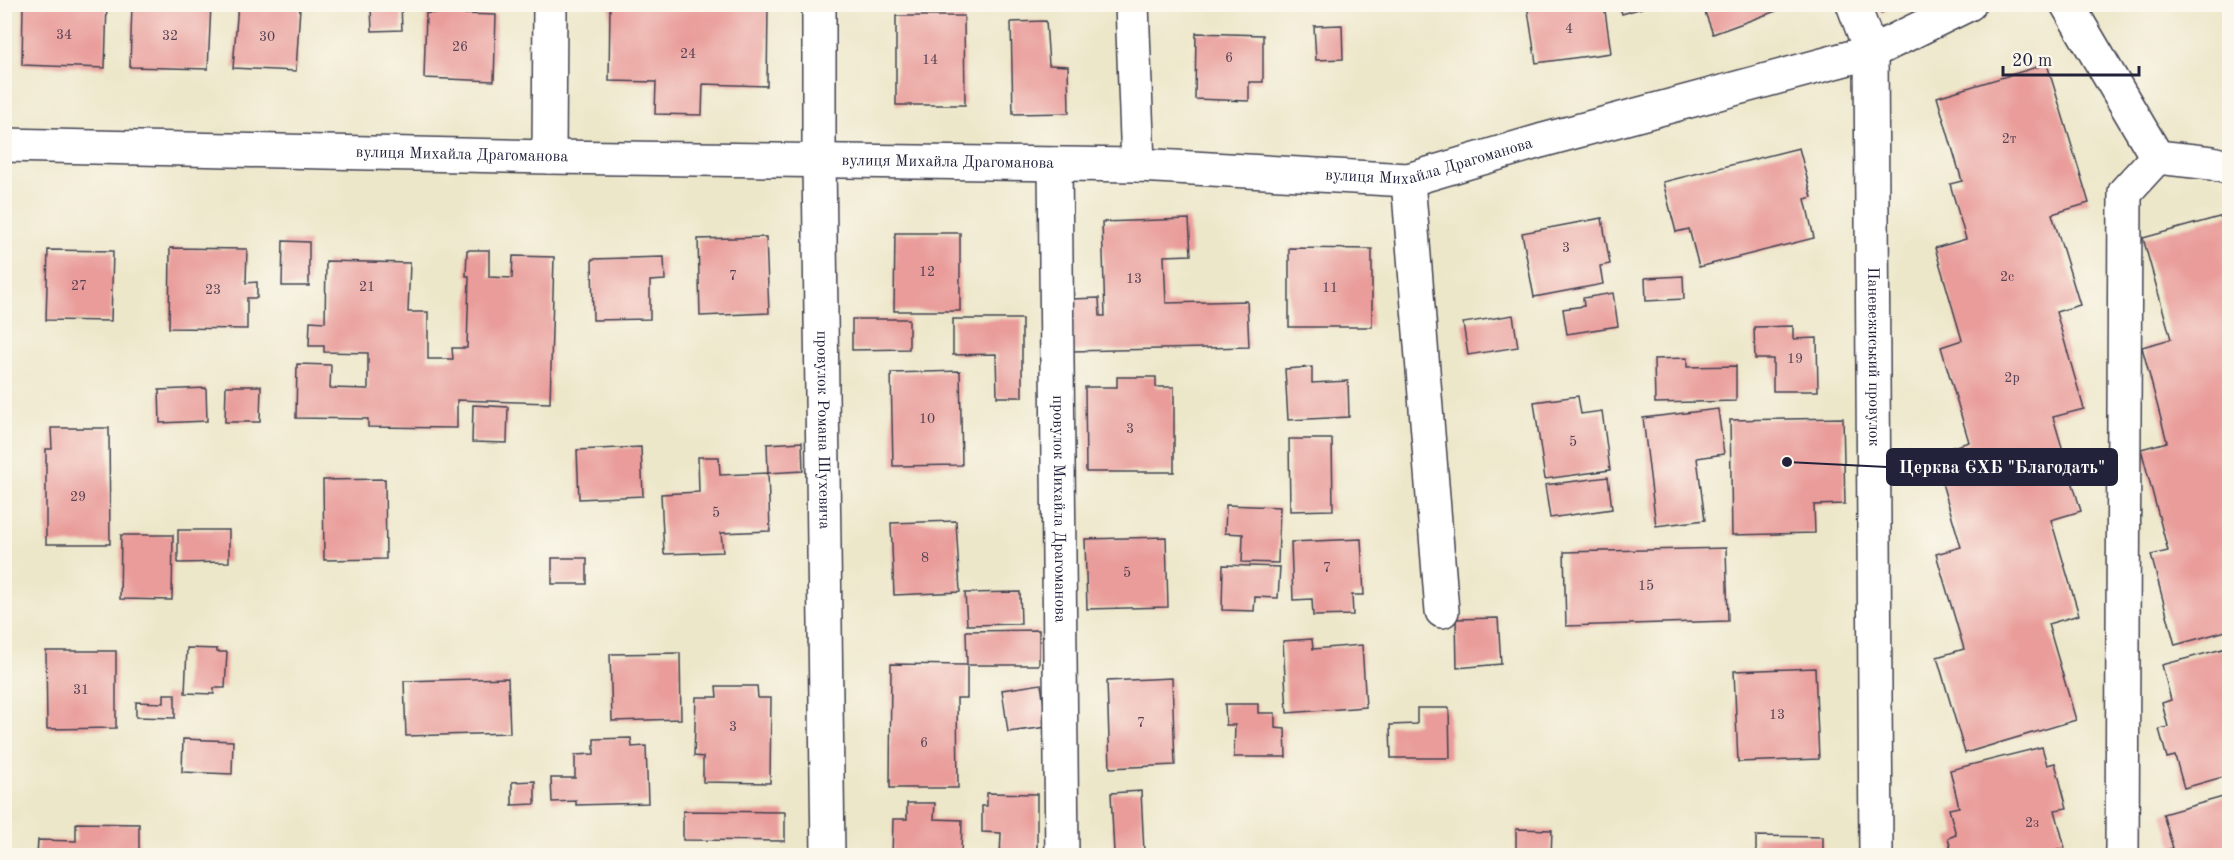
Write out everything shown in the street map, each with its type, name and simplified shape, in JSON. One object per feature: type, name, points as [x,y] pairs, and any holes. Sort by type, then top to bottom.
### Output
[{"type":"street","points":[[549,157],[550,4]]},
{"type":"street","name":"провулок Романа Шухевича","points":[[819,4],[828,855]]},
{"type":"street","points":[[1132,4],[1138,165]]},
{"type":"street","name":"Паневежиський провулок","points":[[1853,4],[1871,52],[1876,855]]},
{"type":"street","name":"вулиця Михайла Драгоманова","points":[[4,145],[549,157],[1138,165],[1408,180],[1540,141],[1871,52],[1969,4]]},
{"type":"street","points":[[2067,4],[2157,157]]},
{"type":"street","points":[[2157,157],[2212,163],[2229,168]]},
{"type":"street","points":[[2122,855],[2125,192],[2157,157]]},
{"type":"street","name":"провулок Михайла Драгоманова","points":[[1055,164],[1062,855]]},
{"type":"street","points":[[1408,180],[1442,611]]},
{"type":"building","points":[[23,4],[107,4],[105,68],[22,65]]},
{"type":"building","points":[[132,4],[211,4],[208,69],[130,67]]},
{"type":"building","points":[[238,4],[300,7],[296,71],[233,68]]},
{"type":"building","points":[[353,4],[401,4],[402,30],[372,31],[371,8],[353,9]]},
{"type":"building","points":[[610,4],[768,7],[767,86],[703,84],[702,115],[655,114],[656,82],[609,81]]},
{"type":"building","points":[[1527,4],[1604,4],[1611,53],[1536,63]]},
{"type":"building","points":[[1619,4],[1652,4],[1652,5],[1622,14]]},
{"type":"building","points":[[1702,4],[1774,4],[1776,11],[1713,34]]},
{"type":"building","points":[[1877,4],[1899,4],[1881,13]]},
{"type":"building","points":[[426,13],[496,15],[494,81],[424,78]]},
{"type":"building","points":[[896,16],[964,16],[965,105],[896,105]]},
{"type":"building","points":[[1046,21],[1049,65],[1068,66],[1069,113],[1013,114],[1011,22]]},
{"type":"building","points":[[1342,25],[1343,59],[1316,60],[1314,26]]},
{"type":"building","points":[[1196,33],[1263,35],[1263,82],[1249,82],[1249,101],[1195,99]]},
{"type":"building","points":[[2047,64],[2089,203],[2052,214],[2080,305],[2056,312],[2084,409],[2053,417],[2081,511],[2051,520],[2079,615],[2048,624],[2076,720],[1965,753],[1937,657],[1964,649],[1936,554],[1961,547],[1933,453],[1969,442],[1941,347],[1962,340],[1935,248],[1966,239],[1950,184],[1962,181],[1937,97]]},
{"type":"building","points":[[1799,148],[1812,197],[1805,199],[1814,238],[1699,267],[1689,229],[1676,232],[1663,182]]},
{"type":"building","points":[[2230,214],[2230,630],[2175,645],[2151,555],[2168,551],[2141,449],[2167,442],[2142,347],[2171,339],[2143,238]]},
{"type":"building","points":[[1602,218],[1610,264],[1600,266],[1603,284],[1534,297],[1522,233]]},
{"type":"building","points":[[1189,219],[1191,255],[1164,256],[1166,303],[1247,301],[1249,347],[1072,351],[1071,299],[1099,298],[1100,316],[1105,316],[1102,222]]},
{"type":"building","points":[[895,233],[960,233],[960,311],[894,311]]},
{"type":"building","points":[[766,237],[769,313],[700,316],[698,239]]},
{"type":"building","points":[[283,241],[309,242],[309,286],[282,286]]},
{"type":"building","points":[[170,248],[247,249],[246,283],[257,282],[257,298],[247,298],[247,329],[169,328]]},
{"type":"building","points":[[1289,248],[1372,249],[1372,327],[1289,327]]},
{"type":"building","points":[[48,250],[113,251],[111,321],[46,320]]},
{"type":"building","points":[[467,250],[489,250],[489,277],[512,278],[513,256],[554,257],[550,403],[457,400],[457,428],[368,427],[368,419],[296,418],[297,364],[331,365],[330,388],[368,389],[368,353],[324,352],[324,346],[309,346],[310,321],[325,322],[326,261],[410,263],[408,312],[428,312],[428,359],[453,359],[452,348],[467,348],[469,276],[466,276]]},
{"type":"building","points":[[664,257],[665,280],[650,281],[650,319],[593,320],[592,259]]},
{"type":"building","points":[[1683,276],[1684,299],[1646,301],[1645,278]]},
{"type":"building","points":[[1613,293],[1618,326],[1567,334],[1563,309],[1584,306],[1583,298]]},
{"type":"building","points":[[1513,315],[1518,347],[1468,355],[1463,323]]},
{"type":"building","points":[[852,319],[909,319],[909,349],[852,350]]},
{"type":"building","points":[[953,319],[1022,319],[1022,397],[997,397],[996,354],[953,355]]},
{"type":"building","points":[[1793,326],[1793,339],[1817,338],[1818,391],[1773,391],[1773,359],[1755,359],[1754,327]]},
{"type":"building","points":[[1687,358],[1687,367],[1736,366],[1736,401],[1655,403],[1654,359]]},
{"type":"building","points":[[1312,367],[1312,383],[1348,381],[1349,417],[1288,420],[1285,369]]},
{"type":"building","points":[[960,371],[962,465],[893,466],[891,373]]},
{"type":"building","points":[[1117,377],[1156,377],[1156,387],[1174,387],[1174,472],[1086,472],[1085,387],[1117,387]]},
{"type":"building","points":[[226,386],[261,386],[260,422],[225,422]]},
{"type":"building","points":[[206,388],[207,421],[160,423],[159,390]]},
{"type":"building","points":[[1578,396],[1581,414],[1602,411],[1610,470],[1545,479],[1534,402]]},
{"type":"building","points":[[473,405],[508,407],[507,443],[472,442]]},
{"type":"building","points":[[1718,409],[1724,454],[1697,458],[1705,520],[1656,526],[1643,418]]},
{"type":"building","points":[[1843,418],[1845,504],[1814,505],[1815,533],[1732,535],[1730,420]]},
{"type":"building","points":[[51,428],[109,428],[110,544],[46,544],[46,449],[52,449]]},
{"type":"building","points":[[1289,439],[1332,439],[1333,510],[1290,511]]},
{"type":"building","points":[[802,442],[803,471],[768,473],[767,444]]},
{"type":"building","points":[[641,447],[643,496],[579,499],[577,450]]},
{"type":"building","points":[[698,457],[719,457],[720,475],[768,473],[770,531],[721,533],[723,552],[664,554],[661,494],[699,492]]},
{"type":"building","points":[[1608,477],[1612,509],[1550,518],[1545,485]]},
{"type":"building","points":[[385,479],[386,559],[324,560],[323,480]]},
{"type":"building","points":[[1226,505],[1280,507],[1278,563],[1242,562],[1243,534],[1225,533]]},
{"type":"building","points":[[956,521],[960,592],[894,595],[891,523]]},
{"type":"building","points":[[178,530],[229,530],[229,562],[178,563]]},
{"type":"building","points":[[121,535],[173,535],[172,600],[120,599]]},
{"type":"building","points":[[1166,537],[1168,607],[1087,609],[1085,539]]},
{"type":"building","points":[[1361,539],[1364,595],[1352,595],[1353,615],[1313,616],[1312,599],[1293,600],[1291,542]]},
{"type":"building","points":[[1726,548],[1728,621],[1566,626],[1564,552]]},
{"type":"building","points":[[552,558],[587,558],[587,584],[552,584]]},
{"type":"building","points":[[1223,565],[1280,567],[1278,598],[1255,597],[1254,611],[1222,610]]},
{"type":"building","points":[[1020,592],[1021,624],[967,625],[965,593]]},
{"type":"building","points":[[1498,618],[1501,664],[1457,668],[1456,619]]},
{"type":"building","points":[[1039,630],[1039,665],[967,665],[966,631]]},
{"type":"building","points":[[1312,639],[1313,649],[1362,645],[1366,707],[1287,713],[1283,641]]},
{"type":"building","points":[[2230,647],[2230,775],[2184,788],[2175,756],[2167,758],[2159,729],[2168,727],[2162,703],[2171,700],[2162,665]]},
{"type":"building","points":[[187,648],[217,649],[217,652],[227,652],[225,688],[214,688],[214,694],[185,693]]},
{"type":"building","points":[[46,651],[116,651],[116,728],[47,729]]},
{"type":"building","points":[[680,653],[681,719],[612,721],[610,654]]},
{"type":"building","points":[[891,664],[967,665],[967,698],[957,698],[958,788],[890,788]]},
{"type":"building","points":[[1815,668],[1819,759],[1738,762],[1734,671]]},
{"type":"building","points":[[508,678],[510,733],[406,736],[404,681]]},
{"type":"building","points":[[1172,678],[1175,765],[1110,768],[1107,681]]},
{"type":"building","points":[[1041,684],[1047,727],[1008,732],[1002,690]]},
{"type":"building","points":[[716,686],[757,686],[758,698],[771,698],[770,783],[703,782],[703,757],[694,756],[696,697],[717,697]]},
{"type":"building","points":[[164,694],[175,694],[175,718],[136,717],[136,702],[164,703]]},
{"type":"building","points":[[1225,704],[1258,704],[1258,713],[1275,713],[1275,728],[1285,729],[1286,757],[1234,757],[1235,725],[1226,725]]},
{"type":"building","points":[[1417,708],[1449,708],[1450,758],[1391,758],[1390,725],[1417,724]]},
{"type":"building","points":[[631,738],[632,747],[646,746],[648,803],[576,805],[576,801],[552,802],[551,778],[575,778],[575,755],[594,754],[594,739]]},
{"type":"building","points":[[183,739],[233,741],[232,774],[182,772]]},
{"type":"building","points":[[2042,747],[2047,765],[2055,763],[2067,808],[2055,810],[2065,848],[2057,850],[2058,856],[1953,856],[1948,838],[1956,835],[1949,809],[1959,807],[1950,770]]},
{"type":"building","points":[[535,781],[535,804],[512,805],[512,782]]},
{"type":"building","points":[[1141,791],[1144,852],[1114,853],[1111,793]]},
{"type":"building","points":[[987,793],[1037,794],[1037,856],[1000,856],[1001,833],[982,832],[982,806],[987,806]]},
{"type":"building","points":[[2230,795],[2230,856],[2164,856],[2163,851],[2173,848],[2163,814]]},
{"type":"building","points":[[907,803],[935,803],[934,819],[962,820],[961,856],[892,856],[893,819],[907,819]]},
{"type":"building","points":[[683,811],[785,812],[785,841],[683,840]]},
{"type":"building","points":[[76,823],[139,824],[139,856],[37,856],[38,840],[76,841]]},
{"type":"building","points":[[1516,829],[1552,830],[1551,856],[1516,856]]},
{"type":"building","points":[[1756,836],[1823,837],[1823,856],[1756,856]]},
{"type":"building","points":[[295,852],[351,853],[351,856],[295,856]]},
{"type":"place","name":"Церква ЄХБ \"Благодать\"","points":[[1787,462]]}]
